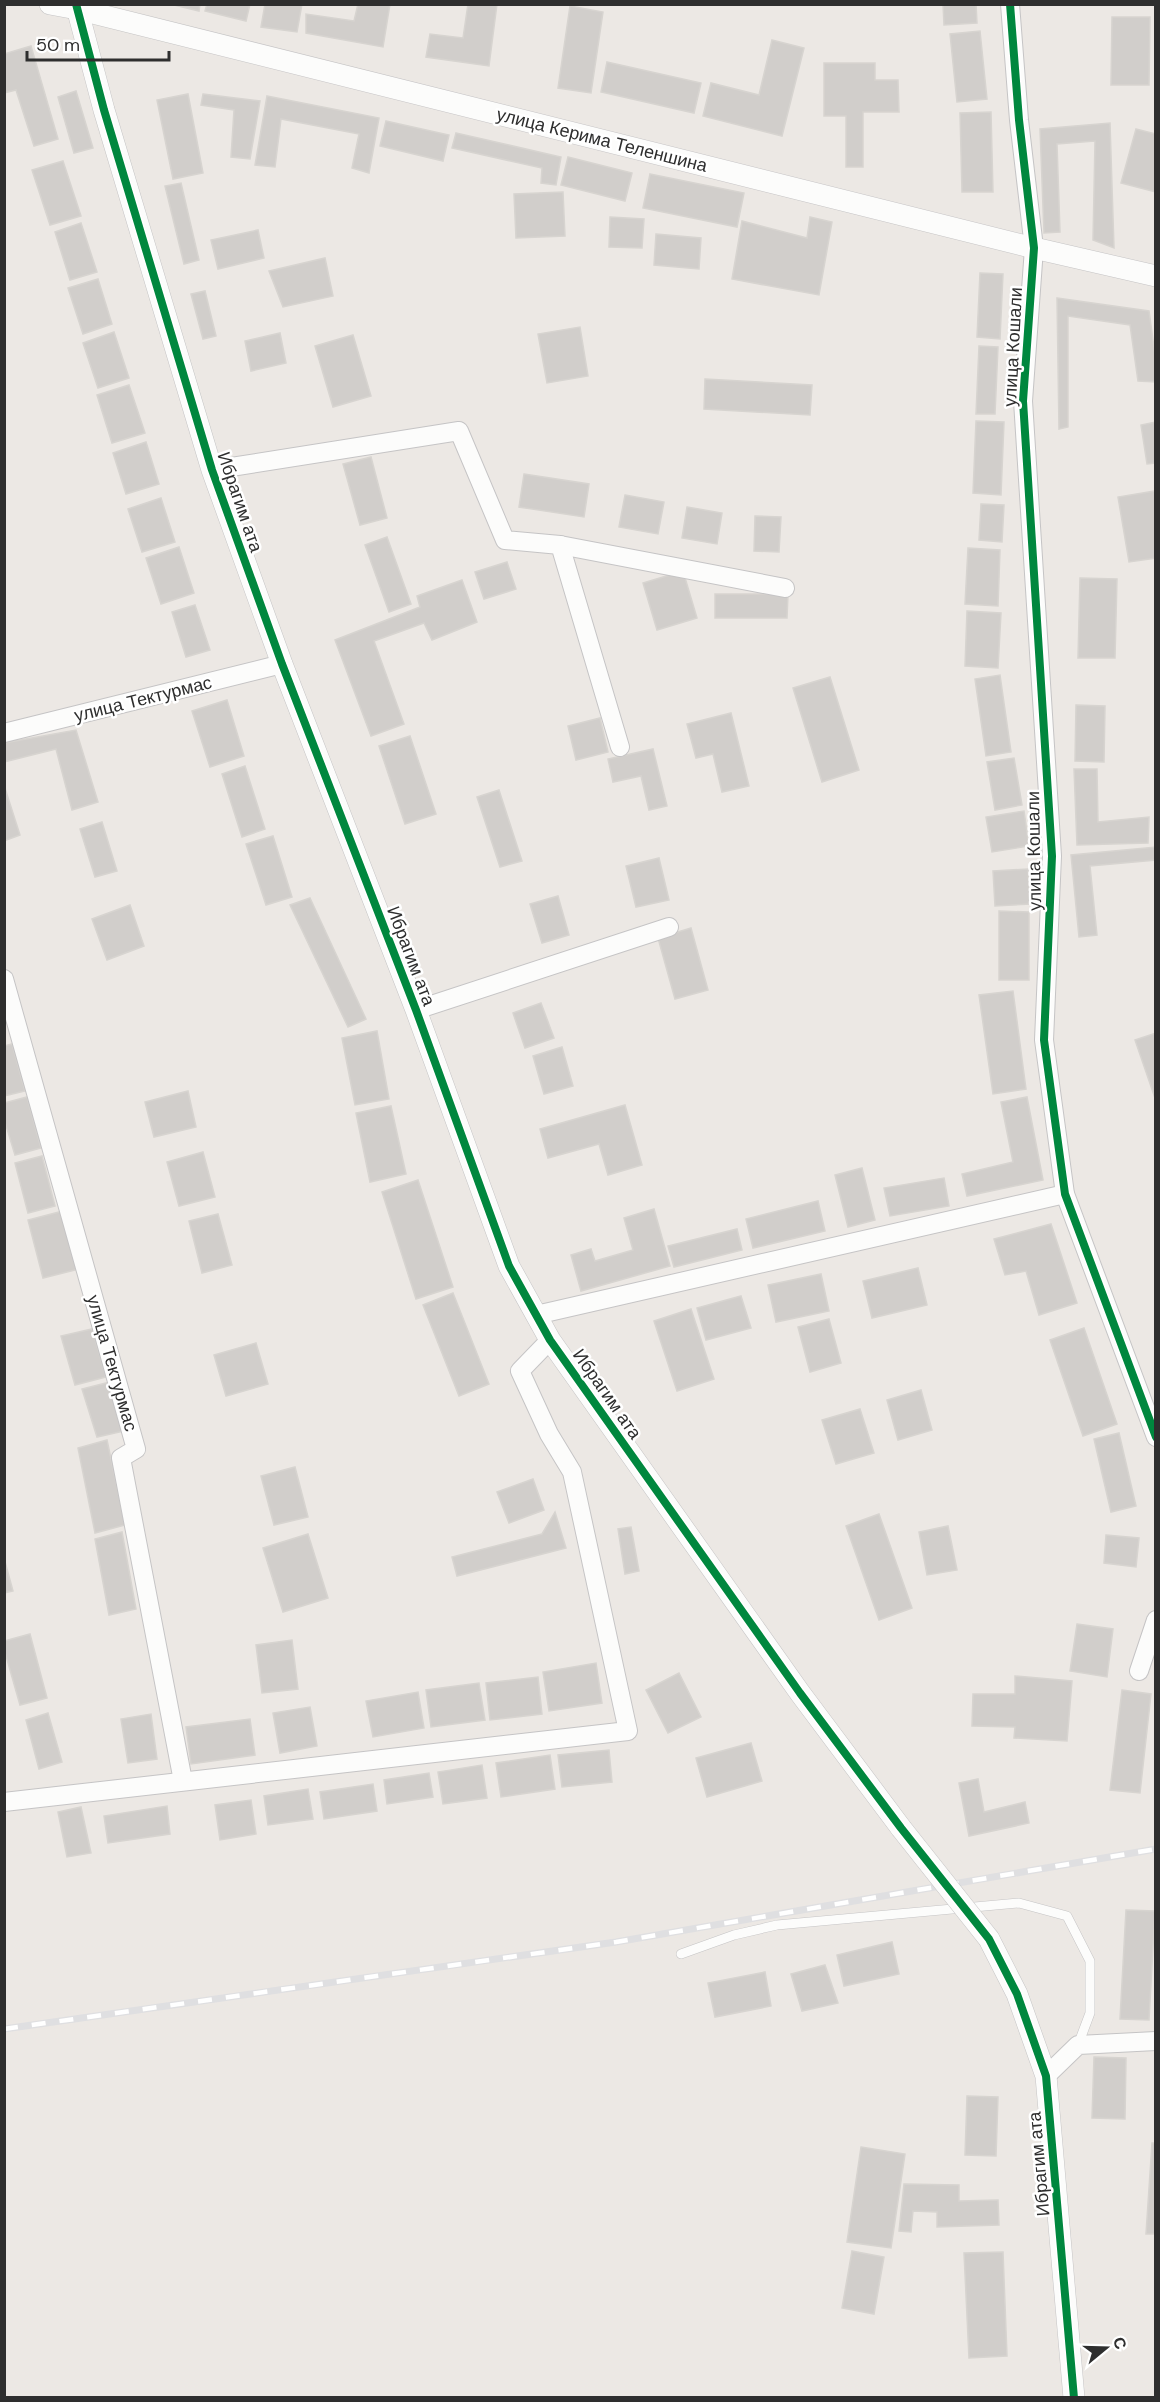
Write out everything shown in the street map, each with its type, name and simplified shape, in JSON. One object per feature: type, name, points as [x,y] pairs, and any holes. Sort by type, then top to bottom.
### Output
[{"type":"street","name":"улица Керима Теленшина","points":[[50,4],[76,7],[1034,248],[1155,276]]},
{"type":"street","name":"улица Кошали","points":[[1010,4],[1019,120],[1034,248],[1023,401],[1052,856],[1044,1040],[1065,1194],[1155,1437]]},
{"type":"street","name":"Ибрагим ата","points":[[76,7],[107,122],[212,470],[282,664],[416,1010],[509,1266],[550,1340],[800,1692],[901,1828],[989,1939],[1017,1994],[1046,2076],[1074,2397]]},
{"type":"street","points":[[212,470],[459,432],[505,540],[560,544],[785,588]]},
{"type":"street","points":[[560,544],[620,747]]},
{"type":"street","name":"улица Тектурмас","points":[[4,733],[282,664]]},
{"type":"street","points":[[416,1010],[669,927]]},
{"type":"street","name":"улица Тектурмас","points":[[4,979],[136,1449],[121,1458],[183,1781]]},
{"type":"street","points":[[536,1316],[1065,1194]]},
{"type":"street","points":[[4,1802],[628,1731],[572,1472],[549,1434],[520,1371],[550,1340]]},
{"type":"street","points":[[1139,1671],[1155,1620]]},
{"type":"street","points":[[1046,2076],[1078,2045],[1155,2041]]},
{"type":"lane","points":[[681,1954],[734,1935],[777,1925],[1019,1903],[1067,1916],[1090,1961],[1090,2013],[1078,2045]]},
{"type":"building","points":[[170,4],[200,4],[199,11]]},
{"type":"building","points":[[207,4],[250,4],[246,21],[205,11]]},
{"type":"building","points":[[265,4],[302,4],[297,32],[261,27]]},
{"type":"building","points":[[358,4],[390,4],[383,47],[306,33],[306,14],[354,21]]},
{"type":"building","points":[[468,4],[497,4],[489,66],[426,57],[430,34],[463,38]]},
{"type":"building","points":[[943,4],[976,4],[977,23],[944,25]]},
{"type":"building","points":[[570,6],[603,12],[591,93],[558,88]]},
{"type":"building","points":[[1112,17],[1150,17],[1149,85],[1111,85]]},
{"type":"building","points":[[980,31],[987,99],[957,102],[950,34]]},
{"type":"building","points":[[772,40],[804,48],[782,136],[703,116],[711,83],[759,95]]},
{"type":"building","points":[[31,46],[58,139],[34,146],[16,90],[4,93],[4,54]]},
{"type":"building","points":[[607,62],[701,83],[694,113],[601,92]]},
{"type":"building","points":[[824,63],[875,63],[875,80],[898,80],[899,112],[863,112],[863,167],[846,167],[846,116],[824,116]]},
{"type":"building","points":[[76,91],[93,148],[74,153],[58,97]]},
{"type":"building","points":[[188,94],[203,173],[173,179],[157,100]]},
{"type":"building","points":[[203,94],[260,101],[250,159],[231,157],[234,110],[201,105]]},
{"type":"building","points":[[267,96],[379,118],[369,173],[352,168],[359,134],[281,119],[275,167],[255,165]]},
{"type":"building","points":[[991,112],[993,192],[962,192],[960,113]]},
{"type":"building","points":[[386,121],[449,135],[443,161],[380,146]]},
{"type":"building","points":[[1110,123],[1114,248],[1093,240],[1095,141],[1057,144],[1060,232],[1044,233],[1040,129]]},
{"type":"building","points":[[1136,129],[1156,134],[1156,192],[1121,183]]},
{"type":"building","points":[[456,133],[561,157],[556,185],[541,183],[542,168],[452,148]]},
{"type":"building","points":[[568,157],[632,173],[625,201],[561,185]]},
{"type":"building","points":[[63,161],[81,216],[50,225],[32,170]]},
{"type":"building","points":[[650,174],[744,193],[737,227],[643,208]]},
{"type":"building","points":[[181,183],[199,260],[184,264],[165,186]]},
{"type":"building","points":[[563,192],[565,236],[516,238],[514,194]]},
{"type":"building","points":[[610,217],[644,219],[642,248],[609,247]]},
{"type":"building","points":[[810,217],[832,222],[819,295],[732,279],[742,221],[807,238]]},
{"type":"building","points":[[81,223],[97,272],[70,280],[55,232]]},
{"type":"building","points":[[258,230],[264,258],[218,269],[211,240]]},
{"type":"building","points":[[656,234],[701,238],[699,269],[654,265]]},
{"type":"building","points":[[325,258],[333,296],[283,307],[269,271]]},
{"type":"building","points":[[980,273],[1003,274],[1000,339],[977,337]]},
{"type":"building","points":[[98,279],[112,324],[83,334],[68,288]]},
{"type":"building","points":[[205,291],[216,336],[203,339],[191,294]]},
{"type":"building","points":[[1057,298],[1149,311],[1156,362],[1156,382],[1138,381],[1130,325],[1068,316],[1068,427],[1059,429]]},
{"type":"building","points":[[580,327],[588,376],[547,383],[538,334]]},
{"type":"building","points":[[114,332],[129,378],[98,388],[83,343]]},
{"type":"building","points":[[280,333],[286,363],[251,371],[245,341]]},
{"type":"building","points":[[353,335],[371,396],[333,407],[315,346]]},
{"type":"building","points":[[979,346],[998,347],[995,414],[976,414]]},
{"type":"building","points":[[705,379],[812,385],[810,415],[704,409]]},
{"type":"building","points":[[129,385],[145,433],[112,443],[97,395]]},
{"type":"building","points":[[976,421],[1004,422],[1001,495],[973,493]]},
{"type":"building","points":[[1156,422],[1156,463],[1147,464],[1141,425]]},
{"type":"building","points":[[146,442],[159,484],[126,494],[113,453]]},
{"type":"building","points":[[371,457],[387,518],[360,525],[343,464]]},
{"type":"building","points":[[524,474],[589,484],[584,517],[519,507]]},
{"type":"building","points":[[1155,491],[1156,558],[1129,562],[1118,497]]},
{"type":"building","points":[[625,495],[664,502],[658,534],[619,527]]},
{"type":"building","points":[[161,498],[175,542],[142,552],[128,509]]},
{"type":"building","points":[[981,504],[1004,505],[1002,542],[979,540]]},
{"type":"building","points":[[687,507],[722,513],[717,544],[682,538]]},
{"type":"building","points":[[755,516],[781,517],[779,552],[754,551]]},
{"type":"building","points":[[387,537],[411,604],[389,612],[365,545]]},
{"type":"building","points":[[179,547],[194,593],[161,604],[146,558]]},
{"type":"building","points":[[968,548],[1000,550],[998,606],[965,604]]},
{"type":"building","points":[[507,562],[516,589],[484,599],[475,572]]},
{"type":"building","points":[[683,571],[697,618],[657,630],[643,583]]},
{"type":"building","points":[[1080,578],[1117,579],[1115,658],[1078,658]]},
{"type":"building","points":[[462,580],[477,622],[432,640],[424,623],[374,641],[404,724],[371,736],[335,640],[420,607],[417,596]]},
{"type":"building","points":[[715,594],[788,594],[787,618],[715,618]]},
{"type":"building","points":[[195,605],[210,650],[186,657],[172,612]]},
{"type":"building","points":[[967,611],[1001,613],[998,668],[965,666]]},
{"type":"building","points":[[1000,675],[1011,752],[986,756],[975,679]]},
{"type":"building","points":[[830,677],[859,770],[822,782],[793,688]]},
{"type":"building","points":[[227,700],[244,756],[210,767],[192,711]]},
{"type":"building","points":[[1076,705],[1105,706],[1104,762],[1075,761]]},
{"type":"building","points":[[731,713],[749,786],[722,792],[713,754],[696,758],[687,724]]},
{"type":"building","points":[[600,718],[608,752],[576,760],[568,726]]},
{"type":"building","points":[[76,730],[98,802],[72,810],[56,749],[4,762],[4,743]]},
{"type":"building","points":[[410,736],[436,814],[405,824],[379,746]]},
{"type":"building","points":[[653,749],[667,806],[649,810],[641,776],[613,782],[608,759]]},
{"type":"building","points":[[1014,758],[1022,805],[995,810],[987,762]]},
{"type":"building","points":[[245,766],[265,829],[242,837],[222,774]]},
{"type":"building","points":[[1074,769],[1097,769],[1098,822],[1149,817],[1148,843],[1077,845]]},
{"type":"building","points":[[4,785],[20,835],[4,841]]},
{"type":"building","points":[[499,790],[522,861],[500,867],[477,797]]},
{"type":"building","points":[[1024,811],[1029,846],[992,852],[986,817]]},
{"type":"building","points":[[102,822],[117,871],[95,877],[80,829]]},
{"type":"building","points":[[273,836],[292,897],[266,905],[246,844]]},
{"type":"building","points":[[1156,847],[1156,860],[1090,866],[1097,935],[1079,937],[1071,855]]},
{"type":"building","points":[[659,858],[669,900],[636,907],[626,866]]},
{"type":"building","points":[[1028,869],[1030,904],[995,906],[993,871]]},
{"type":"building","points":[[558,896],[569,935],[542,943],[530,904]]},
{"type":"building","points":[[310,898],[366,1019],[348,1027],[290,905]]},
{"type":"building","points":[[130,905],[144,946],[107,960],[92,919]]},
{"type":"building","points":[[999,911],[1029,912],[1029,980],[999,980]]},
{"type":"building","points":[[691,928],[708,990],[675,999],[658,938]]},
{"type":"building","points":[[1013,991],[1026,1089],[993,1094],[979,995]]},
{"type":"building","points":[[541,1003],[554,1038],[525,1048],[513,1013]]},
{"type":"building","points":[[377,1031],[389,1099],[355,1105],[342,1038]]},
{"type":"building","points":[[1156,1033],[1156,1101],[1135,1040]]},
{"type":"building","points":[[12,1044],[25,1091],[4,1096],[4,1046]]},
{"type":"building","points":[[562,1047],[573,1086],[544,1094],[533,1056]]},
{"type":"building","points":[[188,1091],[196,1127],[154,1137],[145,1102]]},
{"type":"building","points":[[27,1097],[41,1148],[15,1155],[4,1119],[4,1103]]},
{"type":"building","points":[[1027,1097],[1043,1180],[967,1196],[962,1174],[1013,1162],[1001,1102]]},
{"type":"building","points":[[625,1105],[642,1165],[608,1175],[599,1144],[548,1158],[540,1129]]},
{"type":"building","points":[[391,1106],[406,1174],[370,1182],[356,1113]]},
{"type":"building","points":[[203,1152],[215,1197],[179,1206],[167,1162]]},
{"type":"building","points":[[42,1156],[55,1206],[28,1213],[15,1163]]},
{"type":"building","points":[[862,1168],[875,1220],[848,1227],[835,1175]]},
{"type":"building","points":[[944,1178],[949,1206],[890,1216],[884,1188]]},
{"type":"building","points":[[418,1180],[453,1287],[416,1299],[382,1192]]},
{"type":"building","points":[[818,1201],[825,1231],[753,1248],[746,1219]]},
{"type":"building","points":[[654,1209],[670,1266],[581,1291],[571,1255],[591,1249],[595,1261],[633,1250],[624,1218]]},
{"type":"building","points":[[63,1211],[79,1269],[43,1278],[28,1220]]},
{"type":"building","points":[[218,1214],[232,1265],[202,1273],[189,1221]]},
{"type":"building","points":[[1051,1224],[1077,1303],[1039,1315],[1026,1271],[1005,1275],[994,1239]]},
{"type":"building","points":[[737,1229],[742,1250],[674,1267],[668,1246]]},
{"type":"building","points":[[918,1268],[927,1305],[872,1318],[863,1281]]},
{"type":"building","points":[[821,1274],[829,1311],[776,1322],[768,1285]]},
{"type":"building","points":[[453,1293],[489,1384],[459,1396],[423,1305]]},
{"type":"building","points":[[741,1296],[751,1328],[706,1340],[697,1308]]},
{"type":"building","points":[[691,1309],[714,1379],[677,1391],[654,1321]]},
{"type":"building","points":[[829,1319],[841,1363],[810,1372],[798,1327]]},
{"type":"building","points":[[1084,1328],[1117,1424],[1083,1436],[1050,1340]]},
{"type":"building","points":[[92,1329],[106,1377],[75,1385],[61,1336]]},
{"type":"building","points":[[256,1343],[268,1384],[226,1396],[214,1355]]},
{"type":"building","points":[[110,1382],[124,1431],[97,1437],[82,1389]]},
{"type":"building","points":[[921,1390],[932,1430],[898,1440],[887,1400]]},
{"type":"building","points":[[860,1409],[874,1453],[836,1464],[822,1420]]},
{"type":"building","points":[[1119,1433],[1136,1506],[1111,1512],[1094,1439]]},
{"type":"building","points":[[107,1440],[125,1525],[95,1533],[78,1448]]},
{"type":"building","points":[[295,1467],[308,1517],[274,1525],[261,1476]]},
{"type":"building","points":[[533,1479],[544,1510],[509,1523],[497,1492]]},
{"type":"building","points":[[555,1512],[566,1548],[457,1576],[452,1557],[542,1534]]},
{"type":"building","points":[[879,1514],[912,1608],[879,1620],[846,1526]]},
{"type":"building","points":[[948,1526],[957,1570],[927,1575],[919,1532]]},
{"type":"building","points":[[631,1527],[639,1571],[625,1574],[618,1529]]},
{"type":"building","points":[[122,1532],[136,1609],[109,1615],[95,1539]]},
{"type":"building","points":[[308,1534],[328,1598],[283,1612],[263,1548]]},
{"type":"building","points":[[1106,1535],[1139,1538],[1136,1567],[1104,1563]]},
{"type":"building","points":[[4,1558],[13,1591],[4,1593]]},
{"type":"building","points":[[1077,1624],[1113,1629],[1107,1677],[1070,1671]]},
{"type":"building","points":[[30,1634],[47,1698],[20,1705],[4,1649],[4,1641]]},
{"type":"building","points":[[292,1640],[298,1689],[262,1693],[256,1645]]},
{"type":"building","points":[[596,1663],[602,1703],[549,1711],[543,1672]]},
{"type":"building","points":[[679,1673],[701,1717],[668,1733],[646,1690]]},
{"type":"building","points":[[1015,1676],[1072,1681],[1067,1741],[1014,1738],[1015,1727],[972,1726],[973,1694],[1015,1694]]},
{"type":"building","points":[[538,1677],[542,1714],[490,1720],[486,1683]]},
{"type":"building","points":[[479,1683],[485,1720],[431,1727],[426,1690]]},
{"type":"building","points":[[1122,1690],[1151,1694],[1140,1793],[1110,1790]]},
{"type":"building","points":[[418,1692],[424,1728],[373,1737],[366,1701]]},
{"type":"building","points":[[310,1707],[317,1746],[280,1753],[273,1713]]},
{"type":"building","points":[[48,1713],[62,1762],[39,1769],[26,1720]]},
{"type":"building","points":[[151,1714],[157,1759],[128,1763],[121,1719]]},
{"type":"building","points":[[250,1719],[255,1755],[191,1764],[186,1727]]},
{"type":"building","points":[[751,1743],[762,1781],[707,1797],[696,1758]]},
{"type":"building","points":[[609,1750],[612,1782],[562,1787],[558,1755]]},
{"type":"building","points":[[550,1755],[555,1789],[501,1797],[496,1763]]},
{"type":"building","points":[[482,1765],[487,1798],[443,1804],[438,1772]]},
{"type":"building","points":[[429,1773],[433,1797],[387,1804],[384,1780]]},
{"type":"building","points":[[978,1779],[984,1812],[1025,1802],[1029,1823],[969,1836],[959,1783]]},
{"type":"building","points":[[373,1784],[377,1811],[324,1819],[320,1792]]},
{"type":"building","points":[[308,1789],[313,1819],[268,1825],[264,1796]]},
{"type":"building","points":[[251,1800],[256,1834],[220,1840],[215,1805]]},
{"type":"building","points":[[167,1806],[170,1834],[108,1843],[104,1816]]},
{"type":"building","points":[[81,1807],[91,1853],[67,1857],[58,1812]]},
{"type":"building","points":[[1126,1910],[1155,1911],[1149,2020],[1120,2019]]},
{"type":"building","points":[[892,1942],[899,1974],[844,1986],[837,1955]]},
{"type":"building","points":[[825,1965],[838,2003],[802,2011],[791,1974]]},
{"type":"building","points":[[765,1972],[771,2006],[715,2017],[708,1983]]},
{"type":"building","points":[[1094,2057],[1126,2058],[1125,2119],[1092,2118]]},
{"type":"building","points":[[967,2096],[998,2097],[996,2156],[965,2155]]},
{"type":"building","points":[[1152,2143],[1156,2143],[1156,2234],[1146,2234]]},
{"type":"building","points":[[861,2147],[905,2154],[891,2248],[847,2242]]},
{"type":"building","points":[[904,2184],[959,2185],[959,2201],[998,2200],[999,2225],[937,2227],[937,2212],[913,2211],[911,2232],[899,2231]]},
{"type":"building","points":[[852,2251],[884,2257],[874,2314],[842,2308]]},
{"type":"building","points":[[1003,2252],[1007,2356],[969,2358],[964,2253]]},
{"type":"railway","points":[[4,2029],[616,1942],[1156,1849]]},
{"type":"cycle path","points":[[76,4],[104,110],[212,470],[282,664],[416,1010],[509,1266],[550,1340],[800,1693],[901,1828],[989,1939],[1017,1994],[1046,2076],[1074,2398]]},
{"type":"cycle path","points":[[1010,4],[1019,120],[1034,248],[1023,401],[1052,856],[1044,1040],[1065,1194],[1156,1437]]}]
